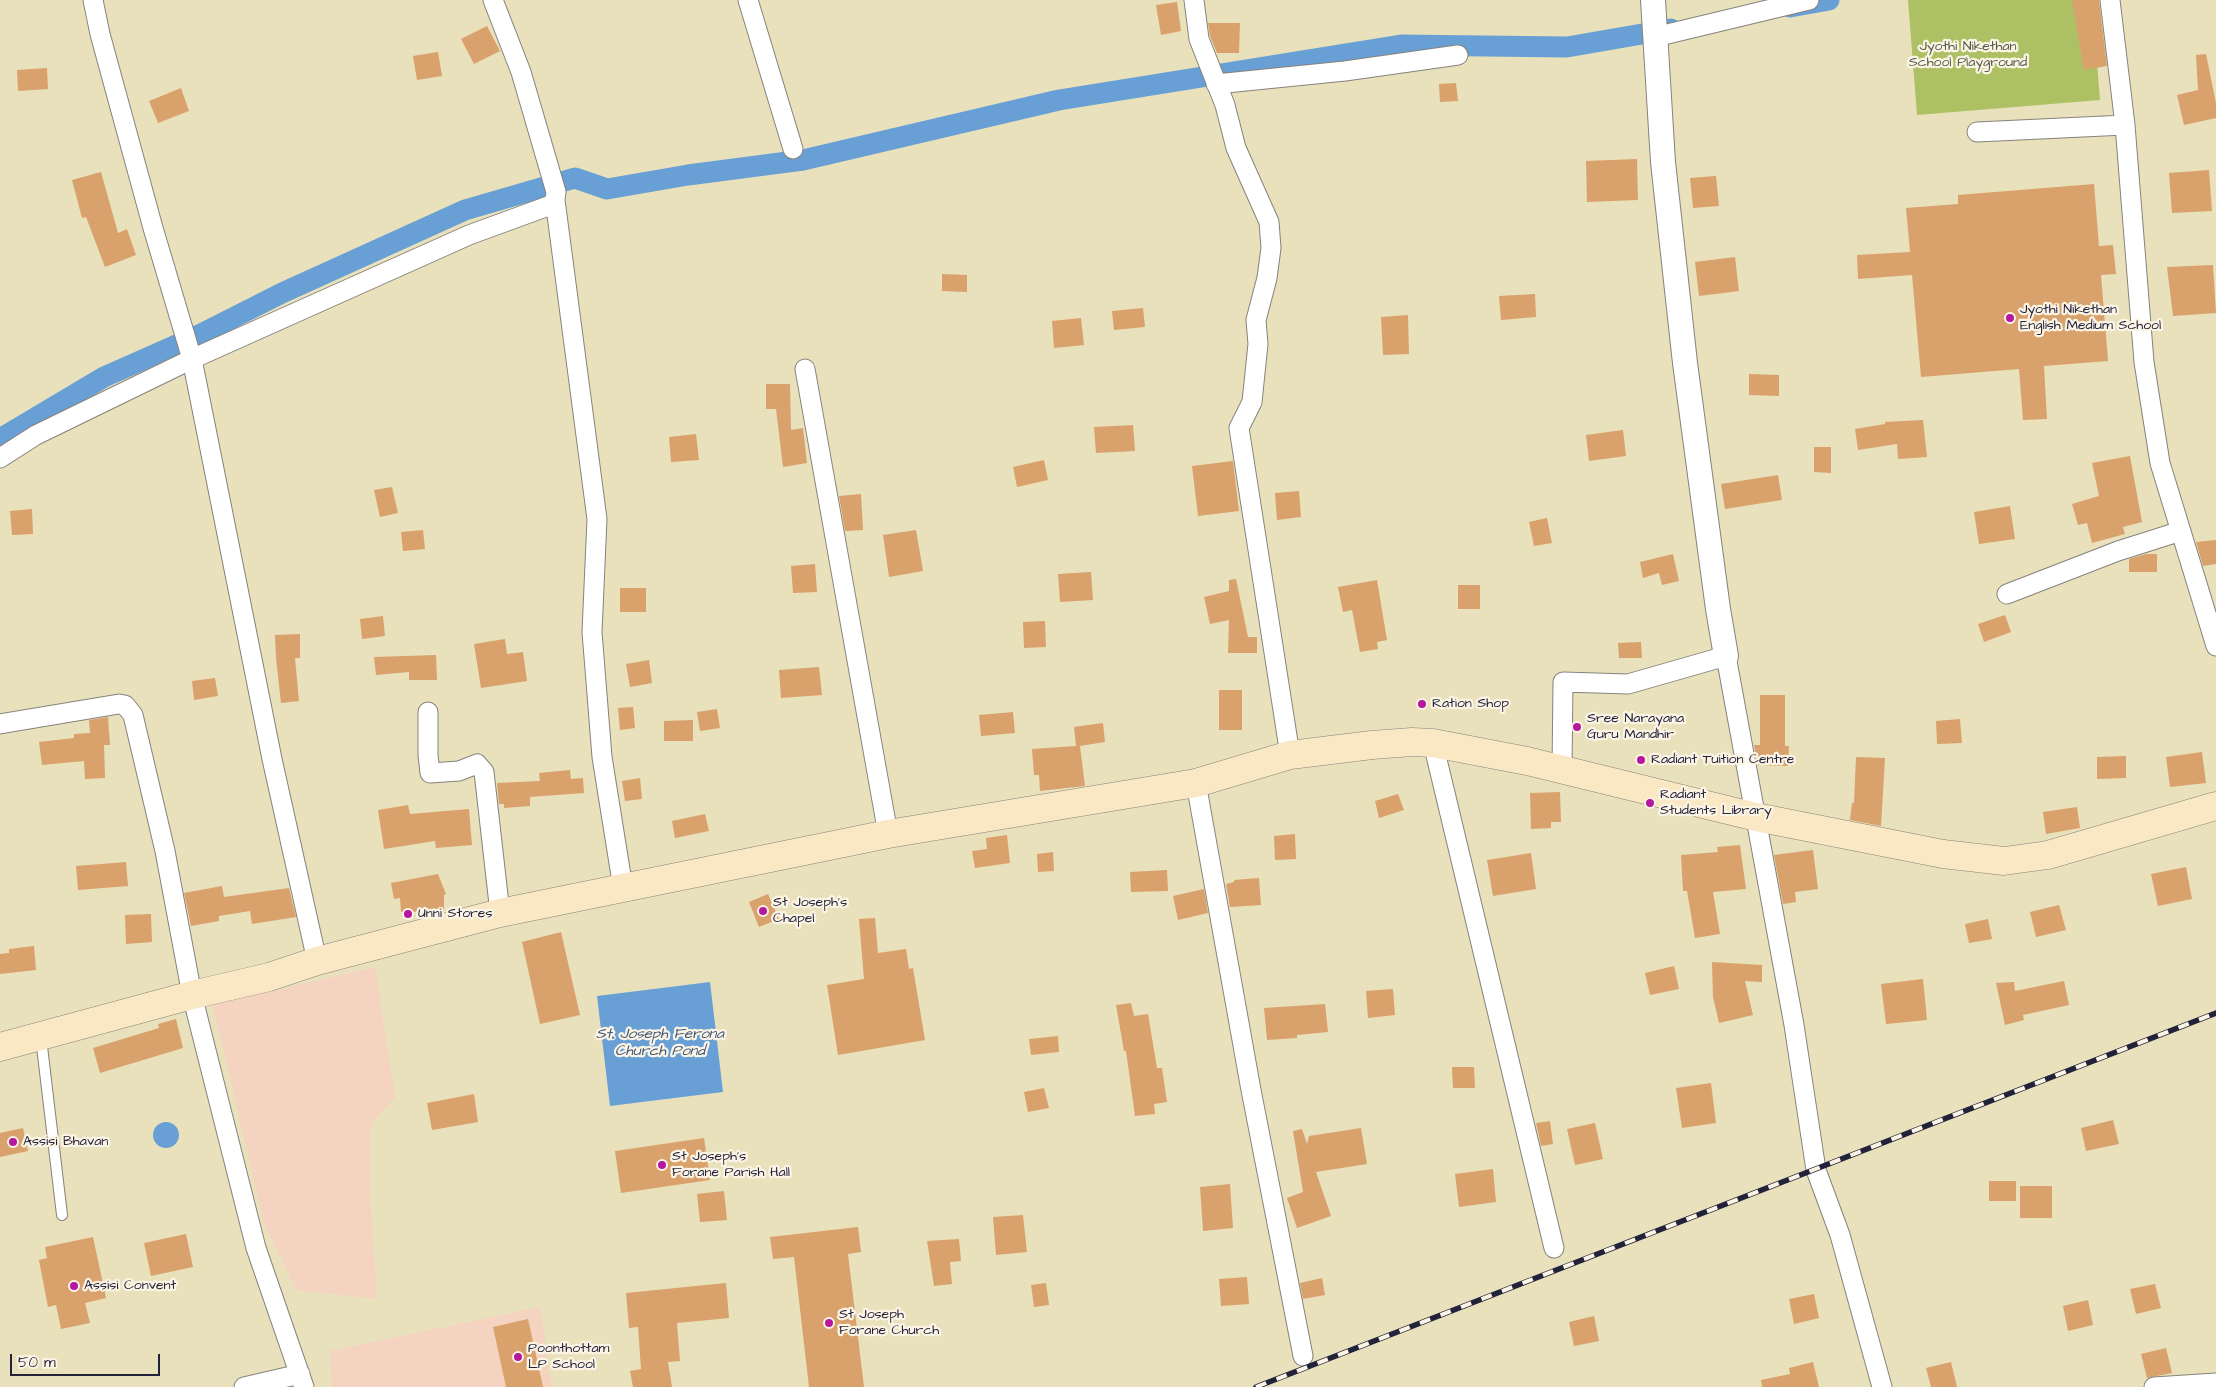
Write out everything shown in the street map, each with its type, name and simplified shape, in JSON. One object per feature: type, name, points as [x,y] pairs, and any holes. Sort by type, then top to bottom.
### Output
[{"type":"main road","points":[[0,1047],[192,995],[269,977],[317,961],[500,913],[888,834],[1196,783],[1290,755],[1412,742],[1433,743],[1562,770],[1756,817],[1943,854],[2004,861],[2048,855],[2216,806]]},
{"type":"street","points":[[93,0],[100,34],[191,355],[272,759],[317,961]]},
{"type":"street","points":[[493,0],[521,72],[554,180],[550,208],[598,519],[592,632],[602,757],[623,888]]},
{"type":"street","points":[[748,0],[791,143]]},
{"type":"street","points":[[1194,0],[1199,40],[1225,105],[1236,148],[1269,222],[1271,248],[1267,278],[1256,320],[1258,344],[1252,402],[1239,428],[1290,755]]},
{"type":"street","points":[[1653,0],[1663,162],[1685,363],[1718,609],[1794,1024],[1816,1170],[1840,1235],[1882,1387]]},
{"type":"street","points":[[1655,32],[1809,0]]},
{"type":"street","points":[[2110,0],[2126,125],[2144,362],[2160,463],[2216,646]]},
{"type":"street","points":[[1212,74],[1345,71],[1458,55]]},
{"type":"street","points":[[1977,132],[2126,125]]},
{"type":"street","points":[[0,458],[36,435],[191,355],[470,235],[550,208]]},
{"type":"street","points":[[805,369],[888,834]]},
{"type":"street","points":[[2007,594],[2118,551],[2181,531]]},
{"type":"street","points":[[1562,770],[1563,682],[1628,684],[1726,656]]},
{"type":"street","points":[[0,724],[119,704],[125,705],[133,715],[165,851],[192,995],[256,1248],[302,1380],[244,1387]]},
{"type":"street","points":[[428,712],[430,773],[459,771],[477,764],[484,772],[500,913]]},
{"type":"street","points":[[1433,743],[1554,1248]]},
{"type":"street","points":[[1196,783],[1251,1090],[1303,1356]]},
{"type":"street","points":[[2154,1387],[2216,1383]]},
{"type":"lane","points":[[41,1037],[62,1215]]},
{"type":"shaded area","points":[[375,967],[395,1097],[371,1124],[370,1195],[377,1299],[296,1290],[264,1223],[213,1005]]},
{"type":"shaded area","points":[[540,1307],[552,1387],[332,1387],[330,1351]]},
{"type":"green space","name":"Jyothi Nikethan School Playground","points":[[1908,0],[2092,0],[2100,100],[1917,115]]},
{"type":"water","name":"St. Joseph Ferona Church Pond","points":[[710,982],[723,1092],[610,1106],[597,996]]},
{"type":"water","points":[[166,1122],[175,1126],[179,1135],[175,1144],[166,1148],[157,1144],[153,1135],[157,1126]]},
{"type":"building","points":[[2072,0],[2099,0],[2107,66],[2084,70]]},
{"type":"building","points":[[1177,2],[1181,31],[1161,35],[1156,5]]},
{"type":"building","points":[[1208,23],[1240,23],[1239,53],[1217,53],[1210,36]]},
{"type":"building","points":[[487,26],[500,51],[474,64],[461,39]]},
{"type":"building","points":[[438,52],[442,76],[417,80],[413,56]]},
{"type":"building","points":[[2206,54],[2216,103],[2216,118],[2184,125],[2177,95],[2198,90],[2196,55]]},
{"type":"building","points":[[47,68],[48,89],[18,91],[17,70]]},
{"type":"building","points":[[1456,83],[1458,101],[1440,102],[1439,84]]},
{"type":"building","points":[[181,88],[189,111],[158,123],[149,101]]},
{"type":"building","points":[[1637,159],[1638,200],[1587,202],[1586,161]]},
{"type":"building","points":[[2209,170],[2212,211],[2172,213],[2169,173]]},
{"type":"building","points":[[101,172],[118,233],[127,229],[136,255],[105,267],[86,217],[82,218],[72,180]]},
{"type":"building","points":[[1716,176],[1719,206],[1693,208],[1690,178]]},
{"type":"building","name":"Jyothi Nikethan English Medium School","points":[[2094,184],[2099,246],[2113,245],[2116,274],[2101,275],[2108,361],[2044,366],[2047,419],[2023,420],[2019,369],[1921,377],[1912,275],[1858,279],[1857,255],[1910,252],[1906,208],[1958,204],[1958,195]]},
{"type":"building","points":[[1735,257],[1739,291],[1699,296],[1695,262]]},
{"type":"building","points":[[2213,265],[2216,313],[2173,316],[2167,267]]},
{"type":"building","points":[[942,274],[967,275],[967,292],[942,291]]},
{"type":"building","points":[[1535,294],[1536,317],[1501,320],[1499,296]]},
{"type":"building","points":[[1143,308],[1145,327],[1114,330],[1112,311]]},
{"type":"building","points":[[1408,315],[1409,354],[1383,355],[1381,317]]},
{"type":"building","points":[[1081,318],[1084,345],[1054,348],[1052,321]]},
{"type":"building","points":[[1749,374],[1779,375],[1779,396],[1749,395]]},
{"type":"building","points":[[766,384],[790,384],[791,430],[803,428],[807,463],[783,467],[776,409],[766,409]]},
{"type":"building","points":[[1923,420],[1927,457],[1898,459],[1897,444],[1858,450],[1855,429],[1885,424],[1885,422]]},
{"type":"building","points":[[1133,425],[1135,451],[1096,453],[1094,427]]},
{"type":"building","points":[[1623,430],[1626,456],[1589,461],[1586,435]]},
{"type":"building","points":[[696,434],[699,460],[671,462],[669,437]]},
{"type":"building","points":[[1814,447],[1831,447],[1831,473],[1814,472]]},
{"type":"building","points":[[2130,456],[2142,522],[2123,527],[2125,534],[2092,543],[2087,523],[2078,525],[2072,504],[2099,496],[2092,463]]},
{"type":"building","points":[[1044,460],[1048,480],[1017,487],[1013,467]]},
{"type":"building","points":[[1233,461],[1239,511],[1198,516],[1192,466]]},
{"type":"building","points":[[1778,475],[1782,500],[1725,509],[1721,484]]},
{"type":"building","points":[[392,487],[398,513],[380,517],[374,490]]},
{"type":"building","points":[[1299,491],[1301,517],[1277,520],[1275,493]]},
{"type":"building","points":[[861,494],[863,530],[845,531],[839,496]]},
{"type":"building","points":[[2010,506],[2015,539],[1979,544],[1974,512]]},
{"type":"building","points":[[32,509],[33,534],[12,535],[10,511]]},
{"type":"building","points":[[1547,518],[1552,543],[1534,546],[1529,522]]},
{"type":"building","points":[[423,530],[425,549],[403,551],[401,532]]},
{"type":"building","points":[[916,530],[923,571],[889,577],[883,535]]},
{"type":"building","points":[[2216,540],[2216,564],[2203,566],[2196,542]]},
{"type":"building","points":[[1673,554],[1679,581],[1662,585],[1659,573],[1643,578],[1640,562]]},
{"type":"building","points":[[2146,554],[2157,554],[2157,572],[2129,572],[2129,559]]},
{"type":"building","points":[[815,564],[817,592],[793,593],[791,566]]},
{"type":"building","points":[[1091,572],[1093,600],[1060,602],[1058,574]]},
{"type":"building","points":[[1236,579],[1248,637],[1257,637],[1257,653],[1228,653],[1229,620],[1210,624],[1204,597],[1229,591],[1229,580]]},
{"type":"building","points":[[1377,580],[1387,640],[1377,642],[1378,649],[1360,652],[1352,610],[1343,612],[1338,587]]},
{"type":"building","points":[[1458,585],[1480,585],[1480,609],[1458,609]]},
{"type":"building","points":[[620,588],[646,588],[646,612],[620,612]]},
{"type":"building","points":[[2005,615],[2011,632],[1984,642],[1978,624]]},
{"type":"building","points":[[383,616],[385,636],[362,639],[360,619]]},
{"type":"building","points":[[1045,621],[1046,647],[1024,648],[1023,622]]},
{"type":"building","points":[[300,634],[300,658],[295,658],[299,701],[281,703],[275,635]]},
{"type":"building","points":[[505,639],[507,654],[523,652],[527,681],[481,688],[474,644]]},
{"type":"building","points":[[1641,642],[1642,658],[1619,658],[1618,643]]},
{"type":"building","points":[[436,655],[437,680],[409,680],[409,672],[376,675],[374,657]]},
{"type":"building","points":[[649,660],[652,683],[630,687],[626,664]]},
{"type":"building","points":[[819,667],[822,695],[781,698],[779,670]]},
{"type":"building","points":[[215,678],[218,696],[194,700],[192,681]]},
{"type":"building","points":[[1219,690],[1242,690],[1242,730],[1219,730]]},
{"type":"building","points":[[1760,695],[1785,695],[1785,746],[1789,746],[1788,766],[1758,765],[1754,745],[1760,745]]},
{"type":"building","points":[[633,707],[635,728],[620,730],[618,708]]},
{"type":"building","points":[[717,709],[720,728],[700,731],[697,712]]},
{"type":"building","points":[[1013,712],[1015,733],[981,736],[979,715]]},
{"type":"building","points":[[108,717],[110,745],[104,745],[105,778],[85,779],[84,761],[42,765],[39,742],[74,738],[74,734],[90,733],[89,720]]},
{"type":"building","points":[[1960,719],[1962,743],[1937,744],[1936,721]]},
{"type":"building","points":[[693,720],[693,741],[664,741],[664,721]]},
{"type":"building","points":[[1103,723],[1105,742],[1080,746],[1085,786],[1040,791],[1039,775],[1034,775],[1032,749],[1076,746],[1074,727]]},
{"type":"building","points":[[2202,752],[2206,783],[2170,787],[2166,757]]},
{"type":"building","points":[[2126,756],[2126,778],[2097,779],[2097,757]]},
{"type":"building","points":[[1856,757],[1885,758],[1881,826],[1850,820],[1852,803],[1854,803]]},
{"type":"building","points":[[570,770],[571,779],[583,778],[584,793],[530,797],[530,806],[504,808],[504,804],[499,804],[497,783],[540,781],[539,773]]},
{"type":"building","points":[[640,778],[642,799],[625,801],[622,781]]},
{"type":"building","points":[[1560,792],[1561,822],[1551,822],[1551,828],[1531,829],[1530,793]]},
{"type":"building","points":[[1398,794],[1404,810],[1379,818],[1375,801]]},
{"type":"building","points":[[408,805],[410,814],[469,809],[472,845],[436,848],[435,841],[384,849],[378,810]]},
{"type":"building","points":[[2077,807],[2080,828],[2046,834],[2043,812]]},
{"type":"building","points":[[705,814],[709,831],[675,838],[672,821]]},
{"type":"building","points":[[1295,834],[1296,859],[1275,860],[1274,836]]},
{"type":"building","points":[[1007,835],[1010,863],[975,868],[972,851],[987,849],[986,838]]},
{"type":"building","points":[[1740,845],[1746,889],[1713,892],[1720,934],[1695,938],[1687,891],[1683,891],[1681,855],[1718,852],[1717,847]]},
{"type":"building","points":[[1813,850],[1818,889],[1795,892],[1796,902],[1783,904],[1774,855]]},
{"type":"building","points":[[1053,852],[1054,871],[1038,872],[1037,854]]},
{"type":"building","points":[[1531,853],[1536,889],[1493,896],[1487,860]]},
{"type":"building","points":[[126,862],[128,886],[78,890],[76,866]]},
{"type":"building","points":[[2186,867],[2192,899],[2158,906],[2151,874]]},
{"type":"building","points":[[1167,870],[1168,891],[1131,892],[1130,872]]},
{"type":"building","points":[[438,874],[446,894],[444,895],[444,911],[401,912],[400,898],[394,899],[391,883]]},
{"type":"building","points":[[1259,878],[1261,905],[1230,907],[1226,884],[1234,882],[1234,880]]},
{"type":"building","points":[[222,886],[224,897],[289,888],[296,917],[252,924],[250,911],[219,916],[219,921],[191,926],[184,893]]},
{"type":"building","points":[[1204,889],[1208,913],[1178,920],[1173,896]]},
{"type":"building","points":[[768,894],[779,919],[759,927],[749,902]]},
{"type":"building","points":[[2059,905],[2066,930],[2036,937],[2030,912]]},
{"type":"building","points":[[151,914],[152,942],[126,944],[125,915]]},
{"type":"building","points":[[875,918],[878,953],[906,949],[909,969],[913,968],[925,1040],[838,1055],[827,985],[864,979],[859,919]]},
{"type":"building","points":[[1988,919],[1992,939],[1969,943],[1965,924]]},
{"type":"building","points":[[561,932],[580,1015],[540,1024],[522,942]]},
{"type":"building","points":[[34,946],[36,970],[0,974],[0,954],[9,953],[9,949]]},
{"type":"building","points":[[1712,962],[1762,965],[1762,982],[1745,981],[1753,1015],[1719,1023],[1713,997]]},
{"type":"building","points":[[1674,966],[1679,989],[1650,995],[1645,973]]},
{"type":"building","points":[[1923,979],[1927,1020],[1886,1024],[1881,984]]},
{"type":"building","points":[[2064,981],[2069,1005],[2023,1015],[2024,1020],[2005,1025],[1996,983],[2014,982],[2015,991]]},
{"type":"building","points":[[1393,989],[1395,1015],[1368,1018],[1366,991]]},
{"type":"building","points":[[1131,1003],[1134,1016],[1148,1014],[1157,1068],[1162,1068],[1167,1102],[1154,1104],[1155,1114],[1135,1116],[1126,1051],[1124,1051],[1116,1005]]},
{"type":"building","points":[[1325,1004],[1328,1032],[1297,1035],[1297,1038],[1267,1040],[1264,1008]]},
{"type":"building","points":[[176,1019],[183,1048],[100,1073],[93,1048],[159,1028],[158,1024]]},
{"type":"building","points":[[1058,1036],[1059,1052],[1031,1055],[1029,1039]]},
{"type":"building","points":[[1452,1067],[1474,1067],[1475,1088],[1453,1088]]},
{"type":"building","points":[[1711,1083],[1716,1123],[1682,1128],[1676,1088]]},
{"type":"building","points":[[1044,1088],[1049,1108],[1028,1112],[1024,1092]]},
{"type":"building","points":[[474,1094],[478,1122],[432,1130],[427,1103]]},
{"type":"building","points":[[2113,1120],[2119,1144],[2086,1151],[2081,1128]]},
{"type":"building","points":[[1550,1121],[1553,1144],[1541,1146],[1536,1123]]},
{"type":"building","points":[[1595,1123],[1603,1159],[1575,1165],[1567,1129]]},
{"type":"building","name":"Assisi Bhavan","points":[[23,1128],[28,1151],[0,1157],[0,1133]]},
{"type":"building","points":[[1361,1128],[1367,1164],[1316,1172],[1331,1216],[1297,1228],[1287,1198],[1303,1192],[1293,1131],[1302,1129],[1307,1144],[1309,1136]]},
{"type":"building","name":"St Joseph's Forane Parish Hall","points":[[704,1138],[710,1180],[621,1193],[615,1151]]},
{"type":"building","points":[[1493,1169],[1496,1202],[1459,1207],[1455,1174]]},
{"type":"building","points":[[1989,1181],[2016,1181],[2016,1201],[1989,1201]]},
{"type":"building","points":[[1230,1184],[1233,1228],[1203,1231],[1200,1187]]},
{"type":"building","points":[[2020,1186],[2052,1186],[2052,1218],[2020,1218]]},
{"type":"building","points":[[724,1191],[727,1220],[700,1222],[697,1194]]},
{"type":"building","points":[[1023,1215],[1027,1252],[996,1255],[993,1217]]},
{"type":"building","name":"St Joseph Forane Church","points":[[858,1227],[861,1252],[848,1254],[864,1387],[809,1387],[794,1257],[773,1259],[770,1237]]},
{"type":"building","points":[[186,1234],[193,1267],[151,1276],[144,1243]]},
{"type":"building","name":"Assisi Convent","points":[[93,1237],[106,1298],[85,1303],[90,1323],[61,1329],[56,1305],[48,1307],[39,1260],[47,1258],[45,1247]]},
{"type":"building","points":[[959,1239],[961,1261],[950,1262],[952,1284],[934,1286],[927,1241]]},
{"type":"building","points":[[1247,1277],[1249,1304],[1221,1306],[1219,1279]]},
{"type":"building","points":[[1322,1278],[1325,1295],[1303,1299],[1300,1283]]},
{"type":"building","points":[[726,1283],[729,1318],[677,1323],[680,1361],[668,1362],[672,1387],[633,1387],[630,1371],[641,1369],[638,1327],[629,1328],[626,1293]]},
{"type":"building","points":[[1046,1283],[1049,1305],[1034,1307],[1031,1285]]},
{"type":"building","points":[[2155,1284],[2161,1308],[2136,1314],[2130,1289]]},
{"type":"building","points":[[1814,1294],[1819,1318],[1794,1324],[1789,1299]]},
{"type":"building","points":[[2088,1300],[2093,1325],[2068,1331],[2063,1306]]},
{"type":"building","points":[[1594,1316],[1599,1341],[1574,1346],[1569,1322]]},
{"type":"building","name":"Poonthottam LP School","points":[[528,1319],[543,1387],[506,1387],[493,1327]]},
{"type":"building","points":[[2166,1348],[2172,1373],[2147,1378],[2141,1354]]},
{"type":"building","points":[[1813,1362],[1819,1387],[1762,1387],[1761,1380],[1790,1374],[1789,1368]]},
{"type":"building","points":[[1951,1362],[1957,1387],[1931,1387],[1926,1368]]},
{"type":"waterway","points":[[1790,7],[1829,0]]},
{"type":"waterway","points":[[0,439],[104,377],[201,334],[282,293],[465,210],[575,178],[607,189],[688,175],[803,160],[1059,100],[1401,45],[1567,47],[1671,29]]},
{"type":"railway","points":[[1256,1387],[2216,1013]]},
{"type":"place","name":"Jyothi Nikethan English Medium School","points":[[2010,318]]},
{"type":"place","name":"Ration Shop","points":[[1422,704]]},
{"type":"place","name":"Sree Narayana Guru Mandhir","points":[[1577,727]]},
{"type":"place","name":"Radiant Tuition Centre","points":[[1641,760]]},
{"type":"place","name":"Radiant Students Library","points":[[1650,803]]},
{"type":"place","name":"St Joseph's Chapel","points":[[763,911]]},
{"type":"place","name":"Unni Stores","points":[[408,914]]},
{"type":"place","name":"Assisi Bhavan","points":[[13,1142]]},
{"type":"place","name":"St Joseph's Forane Parish Hall","points":[[662,1165]]},
{"type":"place","name":"Assisi Convent","points":[[74,1286]]},
{"type":"place","name":"St Joseph Forane Church","points":[[829,1323]]},
{"type":"place","name":"Poonthottam LP School","points":[[518,1357]]}]
